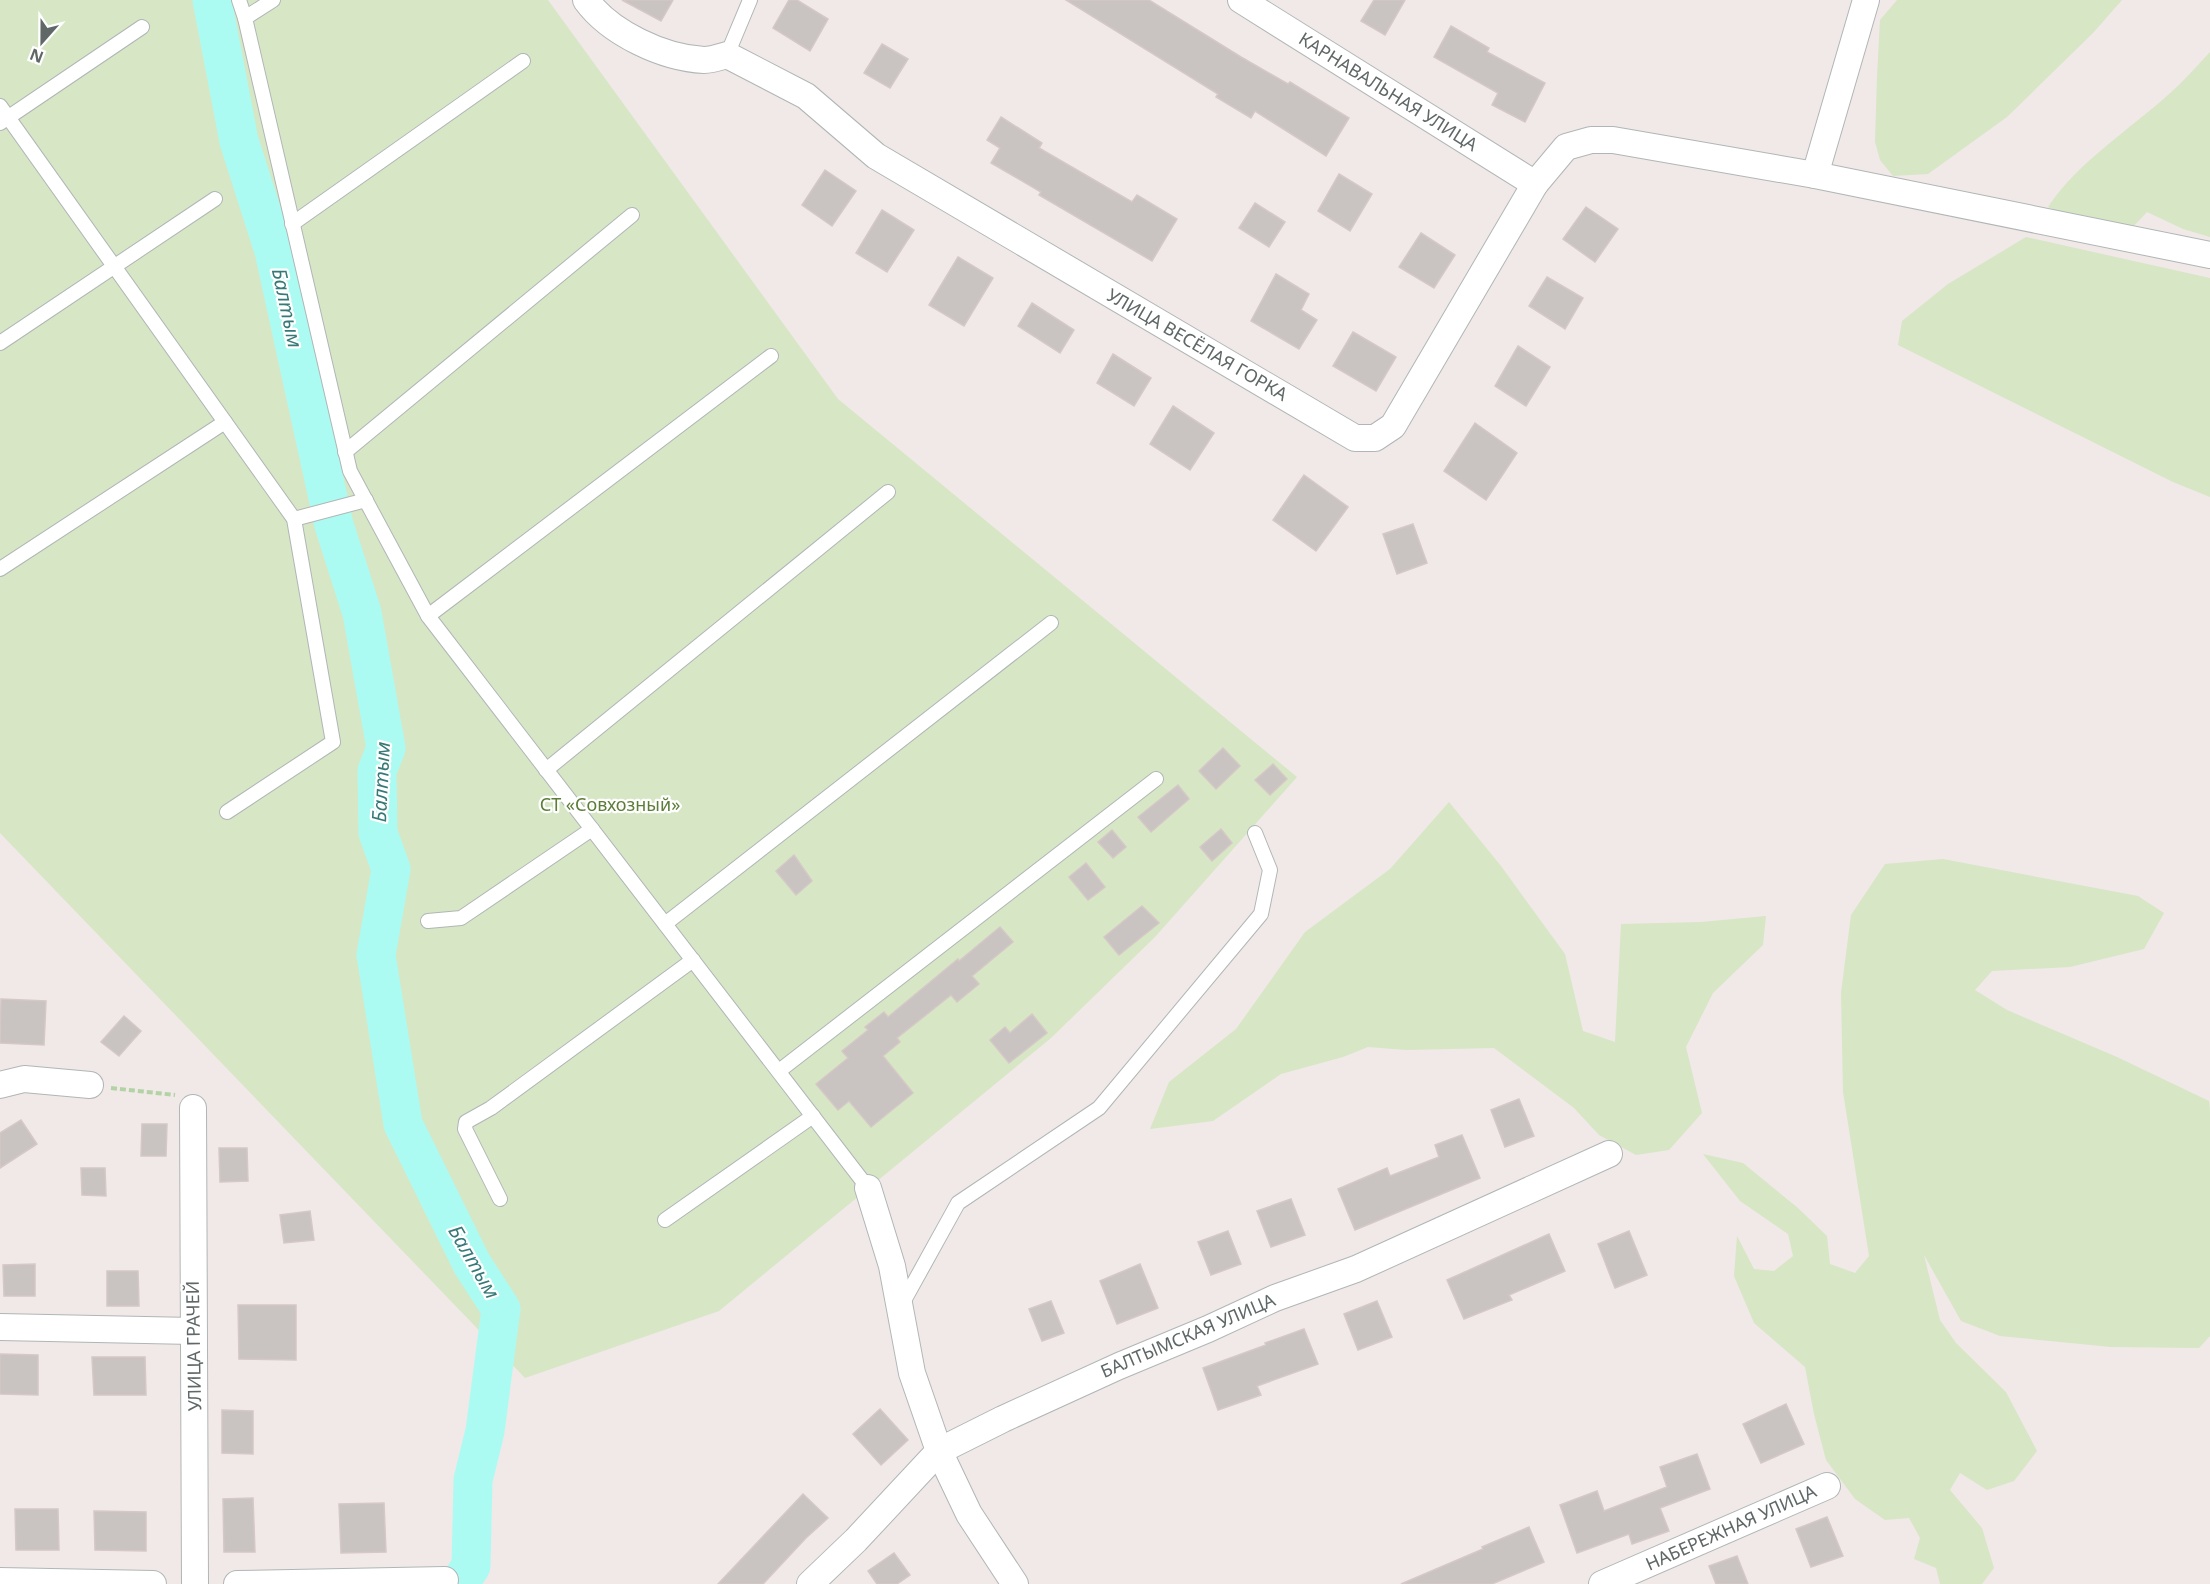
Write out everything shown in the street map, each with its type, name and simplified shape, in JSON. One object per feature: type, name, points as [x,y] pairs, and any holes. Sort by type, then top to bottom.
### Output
[{"type":"street","points":[[586,0],[617,29],[642,44],[677,55],[705,60],[727,55]]},
{"type":"street","name":"КАРНАВАЛЬНАЯ УЛИЦА","points":[[1241,0],[1535,184]]},
{"type":"street","points":[[1866,0],[1815,175],[2210,255]]},
{"type":"street","name":"УЛИЦА ВЕСЁЛАЯ ГОРКА","points":[[727,55],[806,96],[876,156],[1355,438],[1375,438],[1392,426],[1535,184],[1566,147],[1591,140],[1613,140],[1815,175]]},
{"type":"street","points":[[0,1085],[24,1079],[90,1085]]},
{"type":"street","name":"УЛИЦА ГРАЧЕЙ","points":[[193,1108],[195,1584]]},
{"type":"street","name":"БАЛТЫМСКАЯ УЛИЦА","points":[[810,1584],[856,1540],[939,1451],[1119,1366],[1275,1298],[1356,1269],[1609,1154]]},
{"type":"street","points":[[868,1188],[892,1266],[912,1373],[939,1451],[969,1514],[1015,1584]]},
{"type":"street","points":[[0,1327],[193,1331]]},
{"type":"street","name":"НАБЕРЕЖНАЯ УЛИЦА","points":[[1602,1584],[1827,1486]]},
{"type":"street","points":[[237,1584],[445,1580]]},
{"type":"street","points":[[0,1581],[153,1584]]},
{"type":"lane","points":[[239,0],[350,471],[428,616],[868,1188]]},
{"type":"lane","points":[[245,18],[273,0]]},
{"type":"lane","points":[[727,55],[750,0]]},
{"type":"lane","points":[[142,27],[3,116],[115,267],[294,519],[333,742],[227,812]]},
{"type":"lane","points":[[292,224],[523,61]]},
{"type":"lane","points":[[0,343],[216,199]]},
{"type":"lane","points":[[345,452],[632,215]]},
{"type":"lane","points":[[428,616],[771,356]]},
{"type":"lane","points":[[0,569],[225,422]]},
{"type":"lane","points":[[546,770],[888,492]]},
{"type":"lane","points":[[294,519],[366,500]]},
{"type":"lane","points":[[665,924],[1051,623]]},
{"type":"lane","points":[[778,1071],[1156,779]]},
{"type":"lane","points":[[428,921],[461,918],[592,829]]},
{"type":"lane","points":[[900,1308],[958,1203],[1099,1108],[1261,914],[1270,870],[1255,833]]},
{"type":"lane","points":[[500,1199],[465,1129],[466,1122],[491,1108],[693,960]]},
{"type":"lane","points":[[665,1220],[813,1116]]},
{"type":"path","points":[[90,1085],[176,1095],[186,1099],[193,1108]]},
{"type":"green space","name":"СТ «Совхозный»","points":[[0,0],[548,0],[838,399],[1297,777],[1155,937],[1051,1038],[719,1311],[525,1378],[0,833]]},
{"type":"green space","points":[[1897,0],[2122,0],[2093,33],[2007,117],[1928,174],[1893,176],[1880,160],[1875,142],[1880,20]]},
{"type":"green space","points":[[2210,52],[2210,237],[2183,229],[2147,212],[2129,231],[2062,214],[2048,207],[2089,161],[2174,90]]},
{"type":"green space","points":[[2026,237],[2210,278],[2210,497],[2173,482],[1898,345],[1902,321],[1948,284]]},
{"type":"green space","points":[[1449,802],[1501,866],[1565,954],[1583,1031],[1615,1042],[1621,924],[1701,922],[1766,916],[1763,945],[1713,993],[1686,1047],[1702,1113],[1669,1150],[1636,1155],[1599,1135],[1574,1108],[1494,1048],[1406,1050],[1368,1047],[1343,1057],[1281,1074],[1213,1121],[1150,1129],[1169,1082],[1236,1029],[1305,932],[1390,869]]},
{"type":"green space","points":[[1943,859],[2138,896],[2164,913],[2144,949],[2070,967],[1992,971],[1975,990],[2007,1010],[2117,1057],[2209,1101],[2210,1110],[2210,1336],[2199,1348],[2111,1347],[2000,1336],[1961,1321],[1924,1255],[1940,1320],[1956,1343],[2006,1392],[2037,1451],[2014,1481],[1987,1490],[1960,1473],[1950,1490],[1982,1528],[1994,1568],[1982,1584],[1940,1584],[1936,1568],[1914,1559],[1920,1538],[1909,1518],[1885,1520],[1855,1499],[1826,1460],[1805,1367],[1754,1323],[1734,1276],[1737,1236],[1754,1269],[1774,1271],[1793,1256],[1788,1234],[1740,1201],[1703,1154],[1743,1163],[1798,1208],[1827,1236],[1830,1264],[1855,1273],[1869,1256],[1843,1092],[1841,993],[1851,915],[1885,864]]},
{"type":"building","points":[[622,0],[673,0],[661,21]]},
{"type":"building","points":[[789,0],[797,0],[828,19],[810,51],[773,28]]},
{"type":"building","points":[[1066,0],[1149,0],[1241,57],[1288,84],[1290,82],[1349,118],[1326,156],[1255,111],[1251,118],[1216,97],[1218,94]]},
{"type":"building","points":[[1374,0],[1405,0],[1385,35],[1361,21]]},
{"type":"building","points":[[1451,26],[1489,48],[1487,52],[1545,83],[1525,122],[1492,105],[1498,93],[1434,57]]},
{"type":"building","points":[[882,44],[908,59],[890,88],[864,73]]},
{"type":"building","points":[[1001,117],[1042,143],[1039,148],[1132,202],[1137,195],[1177,219],[1152,261],[1039,195],[1041,192],[991,163],[1000,148],[987,140]]},
{"type":"building","points":[[825,170],[856,191],[832,226],[802,205]]},
{"type":"building","points":[[1339,174],[1372,194],[1350,231],[1318,211]]},
{"type":"building","points":[[1255,203],[1285,222],[1269,247],[1239,228]]},
{"type":"building","points":[[1586,207],[1618,229],[1595,262],[1563,239]]},
{"type":"building","points":[[882,210],[914,230],[887,272],[856,253]]},
{"type":"building","points":[[1421,233],[1455,255],[1434,288],[1399,267]]},
{"type":"building","points":[[958,257],[993,278],[964,326],[929,305]]},
{"type":"building","points":[[1276,274],[1309,294],[1301,310],[1317,320],[1299,349],[1251,321]]},
{"type":"building","points":[[1547,277],[1583,298],[1565,329],[1529,306]]},
{"type":"building","points":[[1032,303],[1074,330],[1060,353],[1018,326]]},
{"type":"building","points":[[1353,332],[1396,357],[1376,391],[1333,366]]},
{"type":"building","points":[[1518,346],[1550,367],[1526,406],[1495,386]]},
{"type":"building","points":[[1113,354],[1151,378],[1134,406],[1097,383]]},
{"type":"building","points":[[1173,406],[1214,433],[1190,470],[1150,444]]},
{"type":"building","points":[[1475,423],[1517,453],[1486,500],[1444,471]]},
{"type":"building","points":[[1304,475],[1348,507],[1316,551],[1273,520]]},
{"type":"building","points":[[1413,524],[1427,563],[1397,574],[1383,534]]},
{"type":"building","points":[[1223,748],[1240,766],[1216,789],[1199,771]]},
{"type":"building","points":[[1273,764],[1287,779],[1270,795],[1255,780]]},
{"type":"building","points":[[1178,785],[1189,799],[1151,832],[1138,817]]},
{"type":"building","points":[[1221,829],[1232,843],[1212,861],[1200,847]]},
{"type":"building","points":[[1112,830],[1126,847],[1113,858],[1098,842]]},
{"type":"building","points":[[794,855],[812,881],[796,895],[776,871]]},
{"type":"building","points":[[1086,863],[1105,887],[1088,900],[1069,877]]},
{"type":"building","points":[[1142,906],[1159,923],[1119,955],[1104,937]]},
{"type":"building","points":[[1000,927],[1013,942],[972,976],[979,984],[957,1002],[951,995],[897,1038],[900,1042],[883,1056],[913,1093],[871,1127],[849,1101],[838,1110],[816,1084],[848,1058],[842,1051],[868,1030],[865,1027],[884,1012],[888,1017]]},
{"type":"building","points":[[1,999],[46,1001],[44,1045],[0,1043]]},
{"type":"building","points":[[1032,1014],[1047,1033],[1009,1063],[990,1040],[1005,1027],[1010,1033]]},
{"type":"building","points":[[124,1016],[141,1031],[119,1056],[101,1042]]},
{"type":"building","points":[[1519,1099],[1534,1136],[1505,1147],[1491,1110]]},
{"type":"building","points":[[21,1120],[37,1144],[0,1168],[0,1133]]},
{"type":"building","points":[[142,1124],[167,1124],[166,1156],[141,1156]]},
{"type":"building","points":[[1462,1135],[1480,1178],[1355,1230],[1338,1189],[1387,1168],[1390,1176],[1439,1157],[1435,1145]]},
{"type":"building","points":[[219,1148],[247,1148],[248,1181],[220,1182]]},
{"type":"building","points":[[81,1168],[105,1168],[106,1196],[82,1195]]},
{"type":"building","points":[[1291,1199],[1305,1235],[1271,1247],[1257,1211]]},
{"type":"building","points":[[310,1211],[314,1240],[284,1243],[280,1215]]},
{"type":"building","points":[[1228,1231],[1241,1264],[1211,1275],[1198,1242]]},
{"type":"building","points":[[1629,1231],[1647,1275],[1615,1288],[1598,1244]]},
{"type":"building","points":[[1549,1234],[1565,1271],[1509,1295],[1512,1300],[1464,1319],[1447,1280]]},
{"type":"building","points":[[35,1264],[35,1296],[4,1296],[3,1265]]},
{"type":"building","points":[[1140,1264],[1158,1308],[1117,1324],[1100,1281]]},
{"type":"building","points":[[107,1271],[138,1271],[139,1306],[107,1306]]},
{"type":"building","points":[[1051,1301],[1064,1333],[1042,1341],[1029,1309]]},
{"type":"building","points":[[1377,1301],[1392,1337],[1358,1350],[1344,1314]]},
{"type":"building","points":[[238,1305],[296,1305],[296,1360],[239,1359]]},
{"type":"building","points":[[1304,1329],[1318,1364],[1257,1386],[1261,1395],[1218,1410],[1203,1368]]},
{"type":"building","points":[[0,1354],[38,1355],[38,1395],[0,1394]]},
{"type":"building","points":[[92,1357],[145,1357],[146,1395],[94,1395]]},
{"type":"building","points":[[1786,1404],[1804,1444],[1761,1463],[1743,1424]]},
{"type":"building","points":[[880,1409],[908,1440],[881,1465],[853,1434]]},
{"type":"building","points":[[222,1410],[253,1411],[253,1454],[222,1453]]},
{"type":"building","points":[[1697,1454],[1710,1489],[1660,1508],[1669,1531],[1632,1544],[1629,1534],[1577,1553],[1560,1505],[1597,1491],[1604,1511],[1667,1487],[1660,1467]]},
{"type":"building","points":[[803,1494],[828,1518],[763,1584],[718,1584]]},
{"type":"building","points":[[253,1498],[255,1552],[224,1552],[223,1499]]},
{"type":"building","points":[[384,1503],[386,1552],[341,1553],[339,1504]]},
{"type":"building","points":[[15,1509],[58,1509],[59,1550],[16,1550]]},
{"type":"building","points":[[94,1511],[146,1512],[146,1551],[95,1550]]},
{"type":"building","points":[[1827,1517],[1843,1556],[1811,1567],[1796,1529]]},
{"type":"building","points":[[1529,1527],[1544,1562],[1492,1584],[1401,1584],[1483,1549],[1482,1547]]},
{"type":"building","points":[[894,1553],[910,1575],[897,1584],[877,1584],[868,1571]]},
{"type":"building","points":[[1737,1556],[1748,1584],[1716,1584],[1709,1566]]},
{"type":"waterway","name":"Балтым","points":[[212,0],[239,141],[274,251],[334,525],[362,613],[386,748],[377,771],[378,833],[391,869],[376,955],[403,1124],[472,1264],[501,1309],[485,1431],[473,1480],[471,1566],[459,1584]]}]
